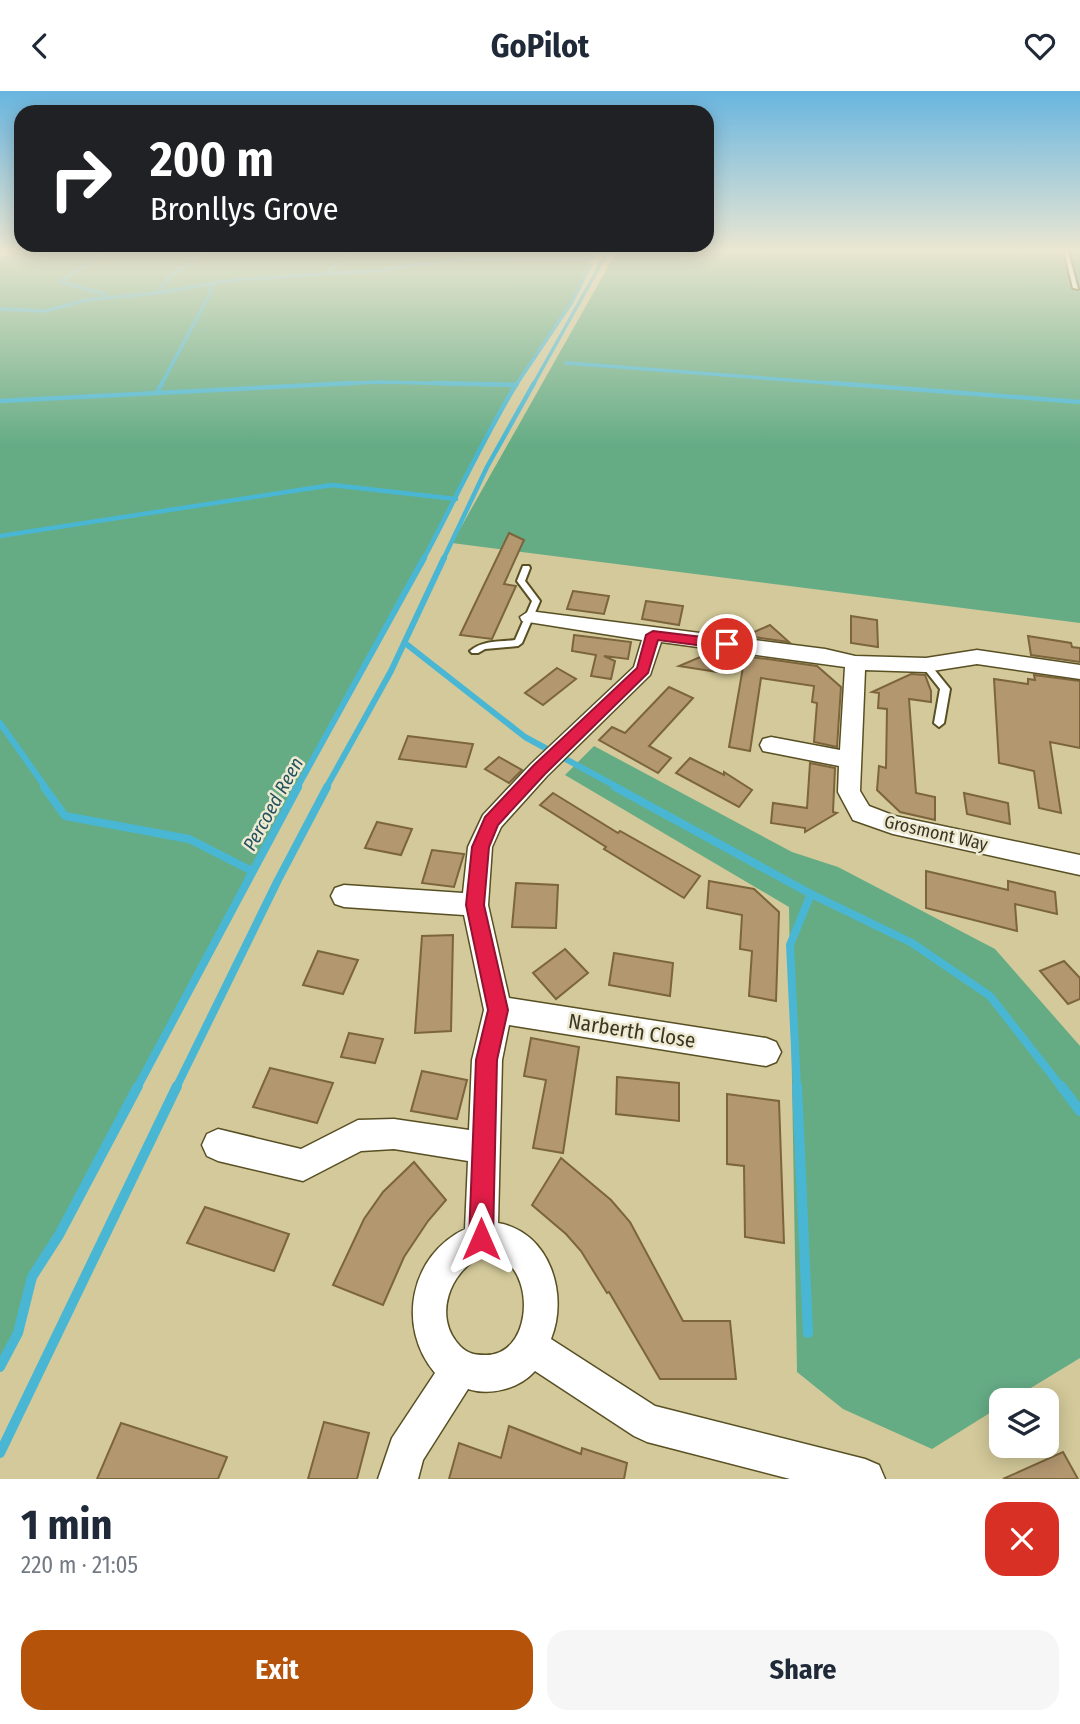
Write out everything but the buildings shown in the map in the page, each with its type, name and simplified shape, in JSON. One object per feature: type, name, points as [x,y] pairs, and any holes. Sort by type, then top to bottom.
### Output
[{"type":"street","points":[[529,617],[825,656],[855,663],[926,665],[977,657],[1080,672]]},
{"type":"street","points":[[481,1239],[487,1060],[498,1010],[475,905],[480,847],[491,821],[539,770],[643,670],[653,635]]},
{"type":"street","name":"Grosmont Way","points":[[855,663],[849,792],[861,813],[893,825],[1080,865]]},
{"type":"street","points":[[771,745],[849,760]]},
{"type":"street","points":[[344,897],[475,905]]},
{"type":"street","name":"Narberth Close","points":[[498,1010],[765,1052]]},
{"type":"street","points":[[218,1145],[303,1165],[358,1136],[394,1134],[482,1148]]},
{"type":"street","points":[[481,1239],[511,1244],[526,1255],[536,1271],[542,1290],[542,1320],[531,1347],[504,1371],[483,1375],[459,1369],[446,1358],[435,1343],[430,1328],[428,1303],[433,1282],[451,1254],[481,1239]]},
{"type":"street","points":[[531,1347],[647,1423],[806,1472],[865,1479]]},
{"type":"street","points":[[398,1479],[405,1451],[459,1369]]},
{"type":"lane","points":[[475,651],[483,646],[518,643],[536,601],[522,581],[526,568]]},
{"type":"lane","points":[[926,665],[945,689],[939,723]]},
{"type":"green space","points":[[0,316],[563,316],[485,437],[461,490],[252,871],[59,1235],[32,1277],[18,1333],[0,1367]]},
{"type":"green space","points":[[580,316],[1080,316],[1080,623],[452,543]]},
{"type":"green space","points":[[594,746],[792,852],[838,867],[995,949],[1080,1046],[1080,1358],[1031,1388],[989,1388],[989,1413],[932,1449],[843,1409],[797,1372],[789,907],[565,775]]},
{"type":"waterway","points":[[161,385],[198,316]]},
{"type":"waterway","name":"Percoed Reen","points":[[516,385],[563,316]]},
{"type":"waterway","points":[[533,385],[572,316]]},
{"type":"waterway","points":[[566,363],[855,385]]},
{"type":"waterway","points":[[318,385],[377,382],[514,385]]},
{"type":"waterway","points":[[0,401],[353,383]]},
{"type":"waterway","points":[[433,383],[516,385]]},
{"type":"waterway","points":[[443,560],[487,467],[534,383]]},
{"type":"waterway","points":[[832,383],[1080,402]]},
{"type":"waterway","points":[[158,391],[161,385]]},
{"type":"waterway","name":"Percoed Reen","points":[[454,499],[516,385]]},
{"type":"waterway","points":[[0,536],[332,485],[454,499]]},
{"type":"waterway","name":"Percoed Reen","points":[[423,560],[454,499]]},
{"type":"waterway","name":"Percoed Reen","points":[[297,788],[424,558]]},
{"type":"waterway","points":[[326,788],[391,671],[444,558]]},
{"type":"waterway","points":[[405,643],[525,737],[619,788]]},
{"type":"waterway","points":[[0,723],[46,788]]},
{"type":"waterway","points":[[44,787],[65,816],[189,839],[252,871]]},
{"type":"waterway","name":"Percoed Reen","points":[[137,1088],[298,787]]},
{"type":"waterway","points":[[176,1088],[327,787]]},
{"type":"waterway","points":[[615,787],[811,894]]},
{"type":"waterway","points":[[797,1088],[790,945],[811,894]]},
{"type":"waterway","points":[[811,894],[912,943],[990,996],[1062,1088]]},
{"type":"waterway","name":"Percoed Reen","points":[[0,1367],[18,1333],[32,1277],[59,1235],[138,1086]]},
{"type":"waterway","points":[[0,1453],[177,1086]]},
{"type":"waterway","points":[[797,1086],[808,1333]]},
{"type":"waterway","points":[[1061,1086],[1080,1111]]},
{"type":"route","points":[[481,1239],[487,1060],[498,1010],[475,905],[480,847],[491,821],[539,770],[643,670],[653,635],[727,644]]}]
